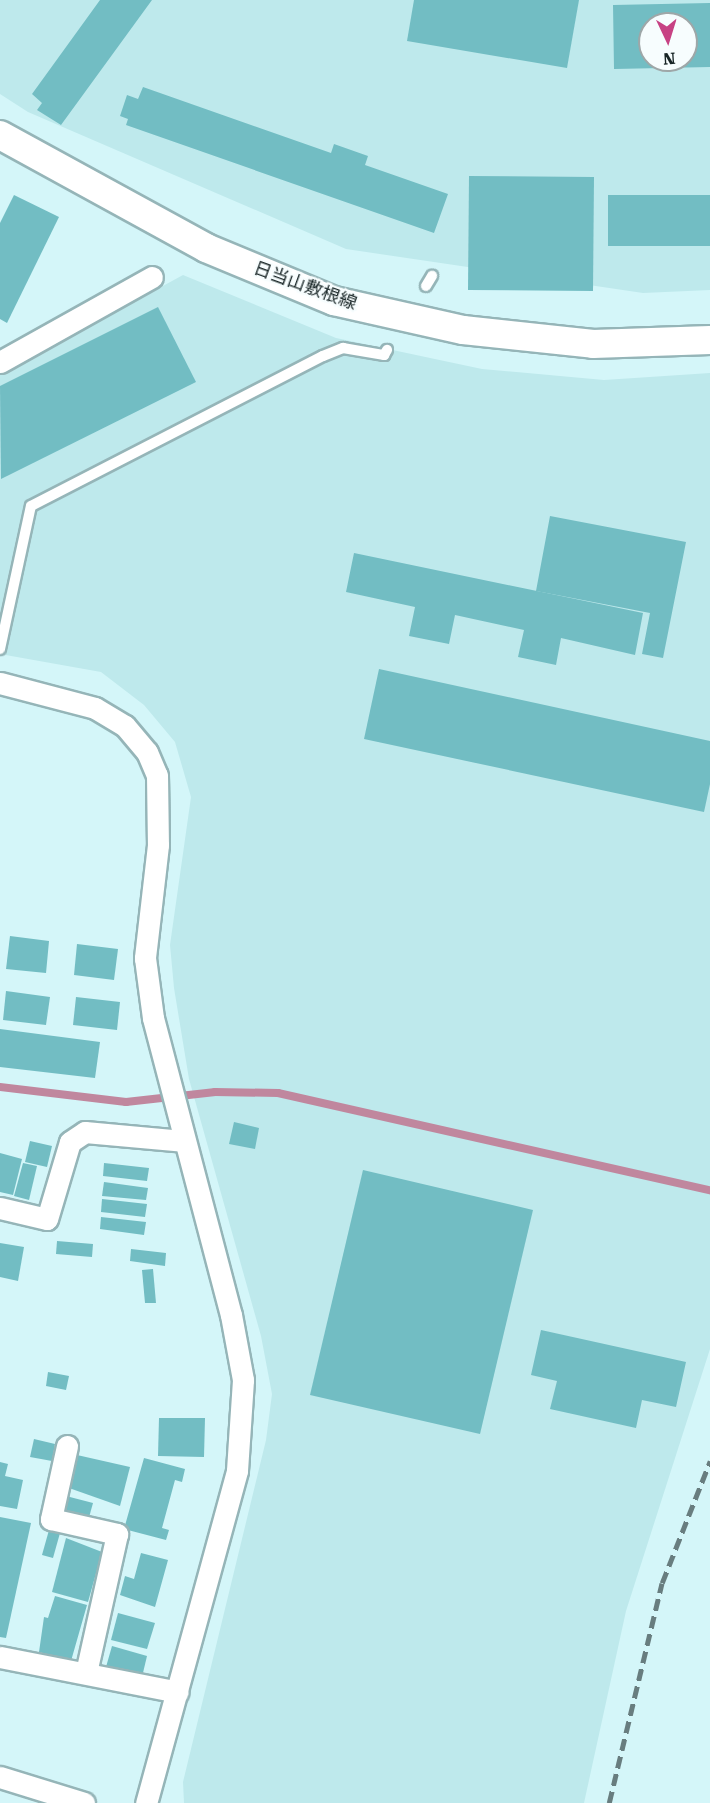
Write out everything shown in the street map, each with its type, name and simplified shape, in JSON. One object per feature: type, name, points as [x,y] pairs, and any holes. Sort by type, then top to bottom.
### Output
[{"type":"main road","name":"日当山敷根線","points":[[0,135],[206,248],[334,301],[463,330],[593,344],[710,340]]},
{"type":"street","points":[[0,363],[152,277]]},
{"type":"street","points":[[0,683],[95,708],[125,726],[147,752],[157,775],[158,845],[145,958],[175,1116],[231,1316],[243,1380],[243,1423],[237,1471],[146,1803]]},
{"type":"street","points":[[0,1208],[47,1219],[70,1143],[86,1132],[183,1141]]},
{"type":"street","points":[[67,1446],[51,1519],[117,1534],[86,1673]]},
{"type":"street","points":[[0,1657],[178,1692]]},
{"type":"street","points":[[0,1777],[84,1803]]},
{"type":"lane","points":[[0,649],[31,506],[323,356],[343,348],[384,355],[387,350]]},
{"type":"shaded area","points":[[0,0],[710,0],[710,290],[643,293],[346,249],[28,112],[0,94]]},
{"type":"shaded area","points":[[183,275],[336,338],[482,369],[604,380],[710,373],[710,1349],[626,1611],[584,1803],[184,1803],[183,1782],[266,1440],[272,1394],[261,1336],[189,1079],[174,988],[170,945],[191,797],[175,742],[144,705],[101,672],[0,654],[0,375]]},
{"type":"building","points":[[100,0],[152,0],[61,125],[37,110],[42,103],[32,94]]},
{"type":"building","points":[[414,0],[579,0],[567,68],[407,41]]},
{"type":"building","points":[[710,3],[710,67],[698,67],[698,12],[638,12],[638,68],[614,69],[613,5]]},
{"type":"building","points":[[143,87],[331,153],[334,144],[368,156],[365,165],[448,194],[434,233],[126,125],[128,119],[120,116],[127,95],[138,99]]},
{"type":"building","points":[[469,176],[594,177],[593,291],[468,290]]},
{"type":"building","points":[[14,195],[59,217],[7,323],[0,319],[0,223]]},
{"type":"building","points":[[608,195],[710,195],[710,246],[608,246]]},
{"type":"building","points":[[158,307],[196,382],[1,479],[0,386]]},
{"type":"building","points":[[550,516],[686,542],[663,658],[642,654],[650,613],[536,591]]},
{"type":"building","points":[[354,553],[643,613],[635,655],[561,638],[556,665],[518,657],[524,630],[455,615],[449,644],[409,636],[415,607],[346,592]]},
{"type":"building","points":[[379,669],[710,741],[710,784],[704,812],[364,739]]},
{"type":"building","points":[[10,936],[49,941],[46,973],[6,969]]},
{"type":"building","points":[[77,944],[118,949],[114,980],[74,975]]},
{"type":"building","points":[[6,991],[50,997],[46,1025],[3,1020]]},
{"type":"building","points":[[76,997],[120,1002],[117,1030],[73,1025]]},
{"type":"building","points":[[0,1029],[100,1042],[95,1078],[0,1067]]},
{"type":"building","points":[[234,1122],[259,1128],[255,1149],[229,1144]]},
{"type":"building","points":[[30,1141],[52,1146],[47,1167],[25,1162]]},
{"type":"building","points":[[0,1153],[22,1159],[13,1195],[0,1192]]},
{"type":"building","points":[[23,1163],[37,1166],[29,1200],[14,1196]]},
{"type":"building","points":[[104,1163],[149,1168],[147,1181],[103,1176]]},
{"type":"building","points":[[363,1170],[533,1210],[480,1434],[310,1395]]},
{"type":"building","points":[[104,1182],[148,1188],[146,1200],[102,1196]]},
{"type":"building","points":[[102,1199],[147,1204],[145,1217],[101,1212]]},
{"type":"building","points":[[101,1217],[146,1222],[144,1235],[100,1229]]},
{"type":"building","points":[[57,1241],[93,1244],[92,1257],[56,1254]]},
{"type":"building","points":[[0,1243],[24,1247],[18,1281],[0,1277]]},
{"type":"building","points":[[131,1249],[166,1253],[165,1266],[130,1261]]},
{"type":"building","points":[[153,1269],[156,1303],[145,1303],[142,1270]]},
{"type":"building","points":[[541,1330],[686,1362],[676,1407],[642,1400],[636,1428],[550,1409],[557,1381],[531,1375]]},
{"type":"building","points":[[48,1372],[69,1376],[66,1390],[46,1386]]},
{"type":"building","points":[[159,1418],[205,1418],[204,1457],[158,1456]]},
{"type":"building","points":[[34,1439],[55,1444],[52,1461],[30,1457]]},
{"type":"building","points":[[77,1455],[130,1467],[120,1506],[69,1488]]},
{"type":"building","points":[[144,1458],[185,1469],[182,1482],[175,1480],[162,1528],[169,1530],[166,1540],[124,1529]]},
{"type":"building","points":[[0,1462],[8,1464],[5,1476],[23,1480],[17,1509],[0,1506]]},
{"type":"building","points":[[66,1496],[93,1503],[88,1521],[61,1514]]},
{"type":"building","points":[[0,1517],[31,1523],[6,1638],[0,1637]]},
{"type":"building","points":[[49,1530],[60,1533],[53,1558],[42,1555]]},
{"type":"building","points":[[66,1538],[102,1552],[88,1602],[52,1592]]},
{"type":"building","points":[[141,1553],[168,1560],[155,1607],[120,1595],[125,1576],[134,1579]]},
{"type":"building","points":[[55,1596],[87,1605],[71,1661],[39,1652],[44,1617],[48,1618]]},
{"type":"building","points":[[118,1613],[155,1623],[147,1649],[111,1640]]},
{"type":"building","points":[[112,1646],[147,1656],[142,1677],[106,1667]]},
{"type":"waterway","points":[[0,1087],[126,1102],[215,1092],[278,1093],[710,1190]]},
{"type":"railway","points":[[609,1803],[662,1583],[710,1461]]}]
